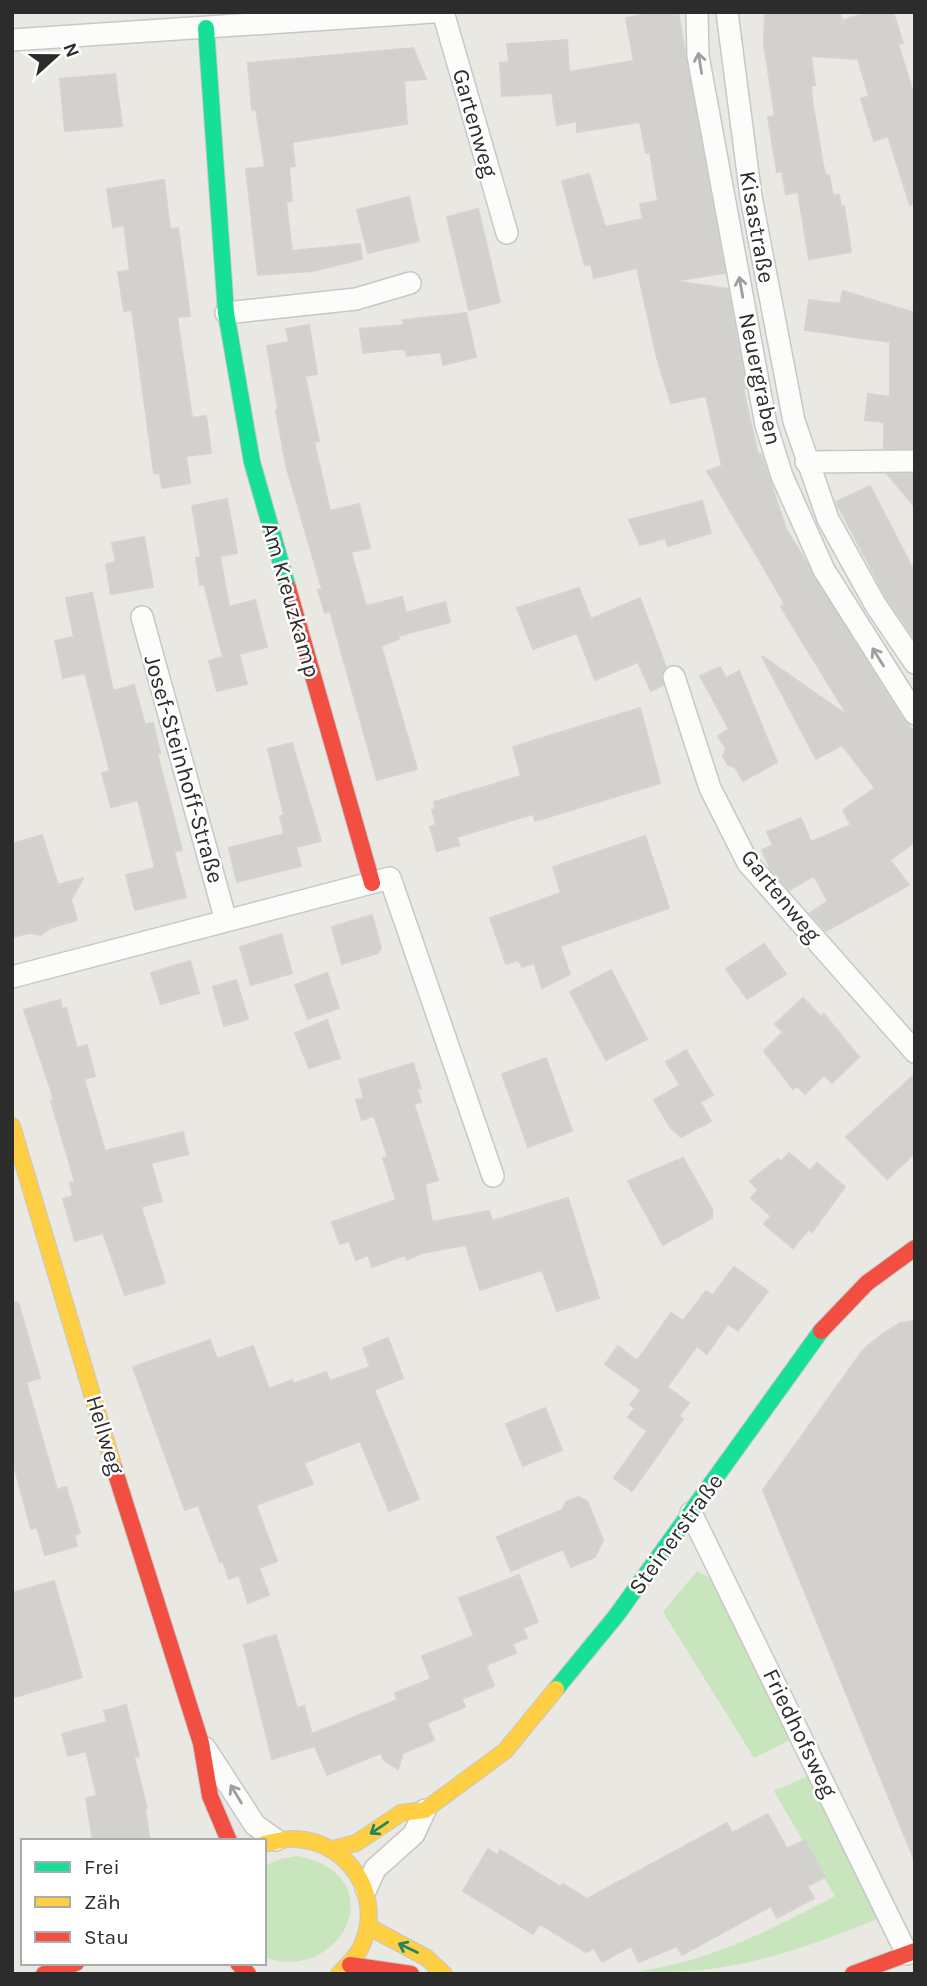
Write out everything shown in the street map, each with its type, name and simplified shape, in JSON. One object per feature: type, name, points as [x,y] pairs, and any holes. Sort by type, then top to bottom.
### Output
[{"type":"street","points":[[12,40],[433,12]]},
{"type":"street","name":"Gartenweg","points":[[443,12],[507,233]]},
{"type":"street","name":"Neuergraben","points":[[697,12],[698,56],[766,425],[782,476],[824,570],[915,714]]},
{"type":"street","name":"Kisastraße","points":[[727,12],[732,70],[766,284],[794,421],[806,462],[828,519],[852,565],[915,663]]},
{"type":"street","name":"Am Kreuzkamp","points":[[206,28],[226,313],[252,462],[381,880],[493,1176]]},
{"type":"street","points":[[226,313],[356,299],[410,283]]},
{"type":"street","points":[[806,462],[915,461]]},
{"type":"street","name":"Josef-Steinhoff-Straße","points":[[142,617],[226,922]]},
{"type":"street","name":"Gartenweg","points":[[674,677],[710,788],[748,863],[915,1052]]},
{"type":"street","points":[[12,977],[381,880]]},
{"type":"street","name":"Hellweg","points":[[12,1126],[157,1611],[201,1743],[210,1797],[228,1839]]},
{"type":"street","name":"Steinerstraße","points":[[366,1889],[375,1870],[414,1834],[425,1810],[505,1751],[565,1683],[828,1322],[847,1301],[911,1254]]},
{"type":"street","name":"Friedhofsweg","points":[[691,1513],[911,1953]]},
{"type":"street","name":"Hellweg","points":[[201,1743],[255,1825],[270,1842]]},
{"type":"street","name":"Steinerstraße","points":[[333,1849],[356,1843],[401,1813],[425,1810]]},
{"type":"street","points":[[270,1842],[299,1838],[333,1849],[356,1869],[366,1889],[369,1927],[363,1946],[344,1969]]},
{"type":"street","points":[[369,1927],[427,1958],[444,1974]]},
{"type":"street","points":[[853,1974],[911,1953]]},
{"type":"street","points":[[44,1974],[70,1965]]},
{"type":"street","points":[[344,1969],[411,1974]]},
{"type":"green space","points":[[697,1571],[712,1579],[790,1740],[754,1758],[663,1612]]},
{"type":"green space","points":[[808,1776],[877,1919],[790,1951],[732,1966],[672,1972],[640,1971],[716,1952],[764,1932],[835,1896],[774,1791]]},
{"type":"green space","points":[[297,1856],[327,1867],[345,1884],[351,1904],[347,1924],[335,1943],[316,1956],[292,1962],[266,1957],[266,1865]]},
{"type":"building","points":[[655,12],[678,12],[725,273],[673,281],[728,289],[746,388],[743,388],[758,455],[761,454],[786,529],[904,721],[915,733],[915,842],[890,860],[909,885],[826,931],[810,913],[828,901],[814,876],[789,890],[770,868],[762,850],[773,845],[767,832],[801,818],[811,842],[851,825],[843,810],[875,788],[842,745],[816,759],[762,656],[848,716],[781,607],[785,604],[707,471],[722,466],[706,396],[671,403],[657,358],[637,268],[594,278],[591,264],[585,265],[562,181],[589,174],[605,227],[643,219],[640,204],[658,201],[650,152],[646,153],[640,122],[577,132],[577,121],[557,125],[552,93],[502,96],[500,63],[509,62],[507,44],[567,40],[569,72],[634,61],[626,18]]},
{"type":"building","points":[[765,12],[840,12],[842,21],[868,12],[893,12],[903,43],[898,44],[915,99],[915,204],[910,205],[888,136],[874,141],[861,99],[869,96],[858,59],[811,56],[815,85],[811,86],[812,100],[823,165],[826,176],[829,175],[833,196],[839,195],[841,207],[844,206],[851,252],[809,259],[798,192],[786,194],[782,171],[777,172],[768,117],[775,116],[764,44]]},
{"type":"building","points":[[413,48],[426,79],[404,81],[407,124],[292,142],[295,166],[289,167],[292,201],[286,202],[292,251],[360,244],[362,259],[313,271],[258,275],[246,169],[265,167],[256,109],[252,110],[248,63]]},
{"type":"building","points":[[115,74],[122,126],[65,131],[60,79]]},
{"type":"building","points":[[164,180],[170,229],[178,228],[190,316],[177,317],[192,418],[206,416],[211,453],[186,456],[190,483],[162,488],[160,473],[154,473],[132,310],[124,311],[118,272],[130,270],[124,225],[113,227],[107,189]]},
{"type":"building","points":[[409,197],[419,241],[368,253],[357,210]]},
{"type":"building","points":[[478,209],[500,302],[469,310],[447,217]]},
{"type":"building","points":[[843,291],[915,313],[915,448],[884,448],[884,422],[865,420],[868,394],[890,397],[890,342],[805,330],[809,300],[840,304]]},
{"type":"building","points":[[466,313],[476,357],[443,365],[441,352],[407,356],[406,350],[400,349],[363,353],[360,329],[404,325],[403,320]]},
{"type":"building","points":[[309,325],[317,374],[305,376],[319,441],[314,442],[330,511],[359,504],[370,548],[351,552],[366,606],[402,597],[406,613],[445,602],[450,622],[398,636],[399,639],[381,646],[417,769],[377,780],[330,611],[325,613],[318,590],[322,589],[286,465],[276,410],[278,409],[267,346],[289,342],[286,329]]},
{"type":"building","points":[[887,474],[915,474],[915,507]]},
{"type":"building","points":[[870,486],[915,573],[915,639],[886,597],[836,502]]},
{"type":"building","points":[[227,499],[237,553],[220,556],[229,607],[255,600],[267,647],[239,654],[247,684],[217,691],[209,661],[223,657],[204,584],[200,585],[196,558],[201,557],[192,506]]},
{"type":"building","points":[[702,501],[711,533],[668,546],[665,538],[640,545],[629,520]]},
{"type":"building","points":[[144,537],[153,587],[111,594],[106,564],[116,562],[112,543]]},
{"type":"building","points":[[579,588],[591,619],[640,598],[666,667],[661,675],[663,685],[651,691],[638,662],[595,680],[577,633],[533,649],[517,608]]},
{"type":"building","points":[[92,593],[113,691],[134,685],[145,725],[153,723],[160,753],[157,753],[182,850],[174,852],[186,897],[135,910],[126,875],[155,868],[138,800],[111,807],[102,773],[110,771],[85,673],[63,678],[55,641],[74,637],[66,598]]},
{"type":"building","points":[[720,667],[726,678],[739,671],[777,762],[743,781],[735,767],[728,765],[723,756],[726,749],[718,736],[729,729],[700,676]]},
{"type":"building","points":[[640,708],[660,783],[535,821],[533,814],[457,837],[459,845],[437,851],[430,827],[436,825],[432,810],[435,809],[434,802],[521,776],[513,747]]},
{"type":"building","points":[[292,743],[321,841],[296,847],[301,866],[237,882],[229,848],[284,834],[280,816],[284,815],[268,749]]},
{"type":"building","points":[[42,835],[58,885],[83,878],[71,900],[77,920],[50,928],[41,935],[29,933],[12,937],[12,844]]},
{"type":"building","points":[[645,836],[669,908],[560,946],[570,974],[542,988],[534,963],[522,967],[519,960],[506,964],[490,918],[561,893],[553,867]]},
{"type":"building","points":[[372,915],[381,948],[378,953],[342,964],[332,927]]},
{"type":"building","points":[[281,934],[292,973],[251,985],[240,947]]},
{"type":"building","points":[[764,944],[786,974],[747,999],[726,969]]},
{"type":"building","points":[[190,961],[199,993],[161,1004],[151,973]]},
{"type":"building","points":[[611,970],[647,1039],[606,1060],[570,992]]},
{"type":"building","points":[[327,973],[339,1008],[308,1019],[295,985]]},
{"type":"building","points":[[236,980],[248,1019],[224,1026],[213,987]]},
{"type":"building","points":[[803,998],[821,1017],[824,1014],[859,1057],[832,1083],[824,1075],[805,1094],[797,1086],[793,1089],[764,1051],[783,1032],[775,1024]]},
{"type":"building","points":[[60,1000],[62,1009],[66,1008],[77,1048],[87,1045],[95,1076],[84,1079],[105,1151],[183,1132],[188,1154],[151,1163],[162,1201],[141,1207],[165,1283],[125,1295],[103,1233],[75,1241],[63,1199],[73,1196],[70,1183],[75,1182],[51,1101],[54,1100],[24,1010]]},
{"type":"building","points":[[327,1020],[340,1058],[309,1068],[295,1033]]},
{"type":"building","points":[[686,1050],[713,1095],[700,1102],[711,1121],[681,1137],[671,1128],[654,1100],[680,1085],[666,1062]]},
{"type":"building","points":[[546,1058],[572,1131],[528,1147],[502,1074]]},
{"type":"building","points":[[413,1063],[421,1088],[417,1089],[421,1102],[414,1104],[438,1180],[425,1184],[432,1222],[489,1211],[492,1221],[568,1198],[599,1298],[557,1311],[542,1270],[480,1290],[466,1245],[422,1253],[407,1260],[405,1255],[372,1267],[368,1255],[356,1260],[349,1241],[340,1244],[332,1222],[396,1200],[383,1158],[388,1157],[374,1116],[362,1120],[356,1100],[364,1098],[359,1080]]},
{"type":"building","points":[[915,1074],[915,1153],[887,1179],[846,1137]]},
{"type":"building","points":[[789,1153],[810,1171],[817,1163],[845,1187],[812,1232],[809,1229],[793,1248],[764,1224],[771,1216],[751,1198],[758,1190],[750,1181],[778,1159],[781,1162]]},
{"type":"building","points":[[683,1158],[712,1209],[712,1218],[663,1245],[628,1181]]},
{"type":"building","points":[[734,1267],[768,1291],[738,1331],[728,1324],[707,1354],[697,1346],[667,1387],[689,1403],[679,1416],[683,1419],[632,1491],[614,1478],[647,1431],[628,1417],[635,1408],[630,1405],[641,1390],[605,1364],[618,1346],[637,1361],[671,1313],[683,1321],[706,1291],[713,1295]]},
{"type":"building","points":[[18,1302],[40,1378],[26,1382],[57,1490],[66,1487],[80,1533],[74,1535],[77,1546],[45,1555],[37,1527],[31,1529],[12,1458],[12,1303]]},
{"type":"building","points":[[915,1321],[914,1859],[763,1490],[863,1350],[900,1323]]},
{"type":"building","points":[[388,1338],[403,1378],[374,1390],[419,1499],[389,1511],[360,1441],[304,1463],[313,1484],[256,1505],[277,1561],[259,1568],[269,1595],[248,1603],[239,1575],[229,1579],[223,1561],[220,1562],[198,1505],[185,1510],[133,1367],[210,1340],[217,1359],[253,1346],[269,1389],[326,1372],[330,1381],[370,1367],[363,1348]]},
{"type":"building","points":[[545,1408],[562,1450],[523,1466],[506,1424]]},
{"type":"building","points":[[578,1497],[587,1501],[603,1540],[595,1557],[571,1567],[563,1549],[511,1571],[497,1537],[562,1510],[566,1502]]},
{"type":"building","points":[[519,1575],[538,1622],[523,1628],[527,1638],[512,1644],[516,1653],[486,1665],[494,1686],[462,1699],[465,1707],[427,1723],[434,1740],[403,1753],[398,1769],[384,1760],[381,1753],[327,1775],[315,1746],[272,1759],[244,1645],[276,1635],[297,1708],[304,1706],[312,1734],[397,1700],[395,1693],[431,1679],[422,1656],[474,1636],[459,1598]]},
{"type":"building","points":[[54,1581],[82,1677],[12,1698],[12,1593]]},
{"type":"building","points":[[126,1705],[139,1756],[134,1757],[147,1808],[150,1839],[93,1839],[86,1798],[97,1796],[86,1751],[68,1756],[62,1734],[107,1722],[104,1711]]},
{"type":"building","points":[[768,1814],[787,1849],[805,1840],[825,1877],[807,1886],[814,1898],[777,1918],[771,1906],[682,1955],[677,1946],[639,1962],[631,1946],[602,1962],[594,1948],[586,1952],[540,1924],[533,1934],[463,1891],[488,1849],[498,1855],[500,1850],[561,1887],[563,1884],[587,1899],[727,1823],[732,1833]]},
{"type":"traffic: fast","points":[[206,28],[226,313],[252,462],[288,588]]},
{"type":"traffic: fast","points":[[556,1689],[616,1616],[821,1331]]},
{"type":"traffic: slow","points":[[12,1126],[114,1468]]},
{"type":"traffic: slow","points":[[333,1849],[356,1843],[401,1813],[425,1810],[505,1751],[556,1689]]},
{"type":"traffic: slow","points":[[266,1844],[292,1839],[316,1843],[347,1862],[358,1877],[366,1893],[369,1912],[367,1930],[358,1952],[339,1974]]},
{"type":"traffic: slow","points":[[369,1927],[427,1958],[444,1974]]},
{"type":"traffic: jam","points":[[288,588],[372,883]]},
{"type":"traffic: jam","points":[[821,1331],[867,1283],[915,1248]]},
{"type":"traffic: jam","points":[[114,1468],[201,1743],[210,1796],[228,1839]]},
{"type":"traffic: jam","points":[[853,1974],[915,1951]]},
{"type":"traffic: jam","points":[[44,1974],[70,1965]]},
{"type":"traffic: jam","points":[[240,1965],[248,1974]]},
{"type":"traffic: jam","points":[[350,1965],[411,1974]]}]
